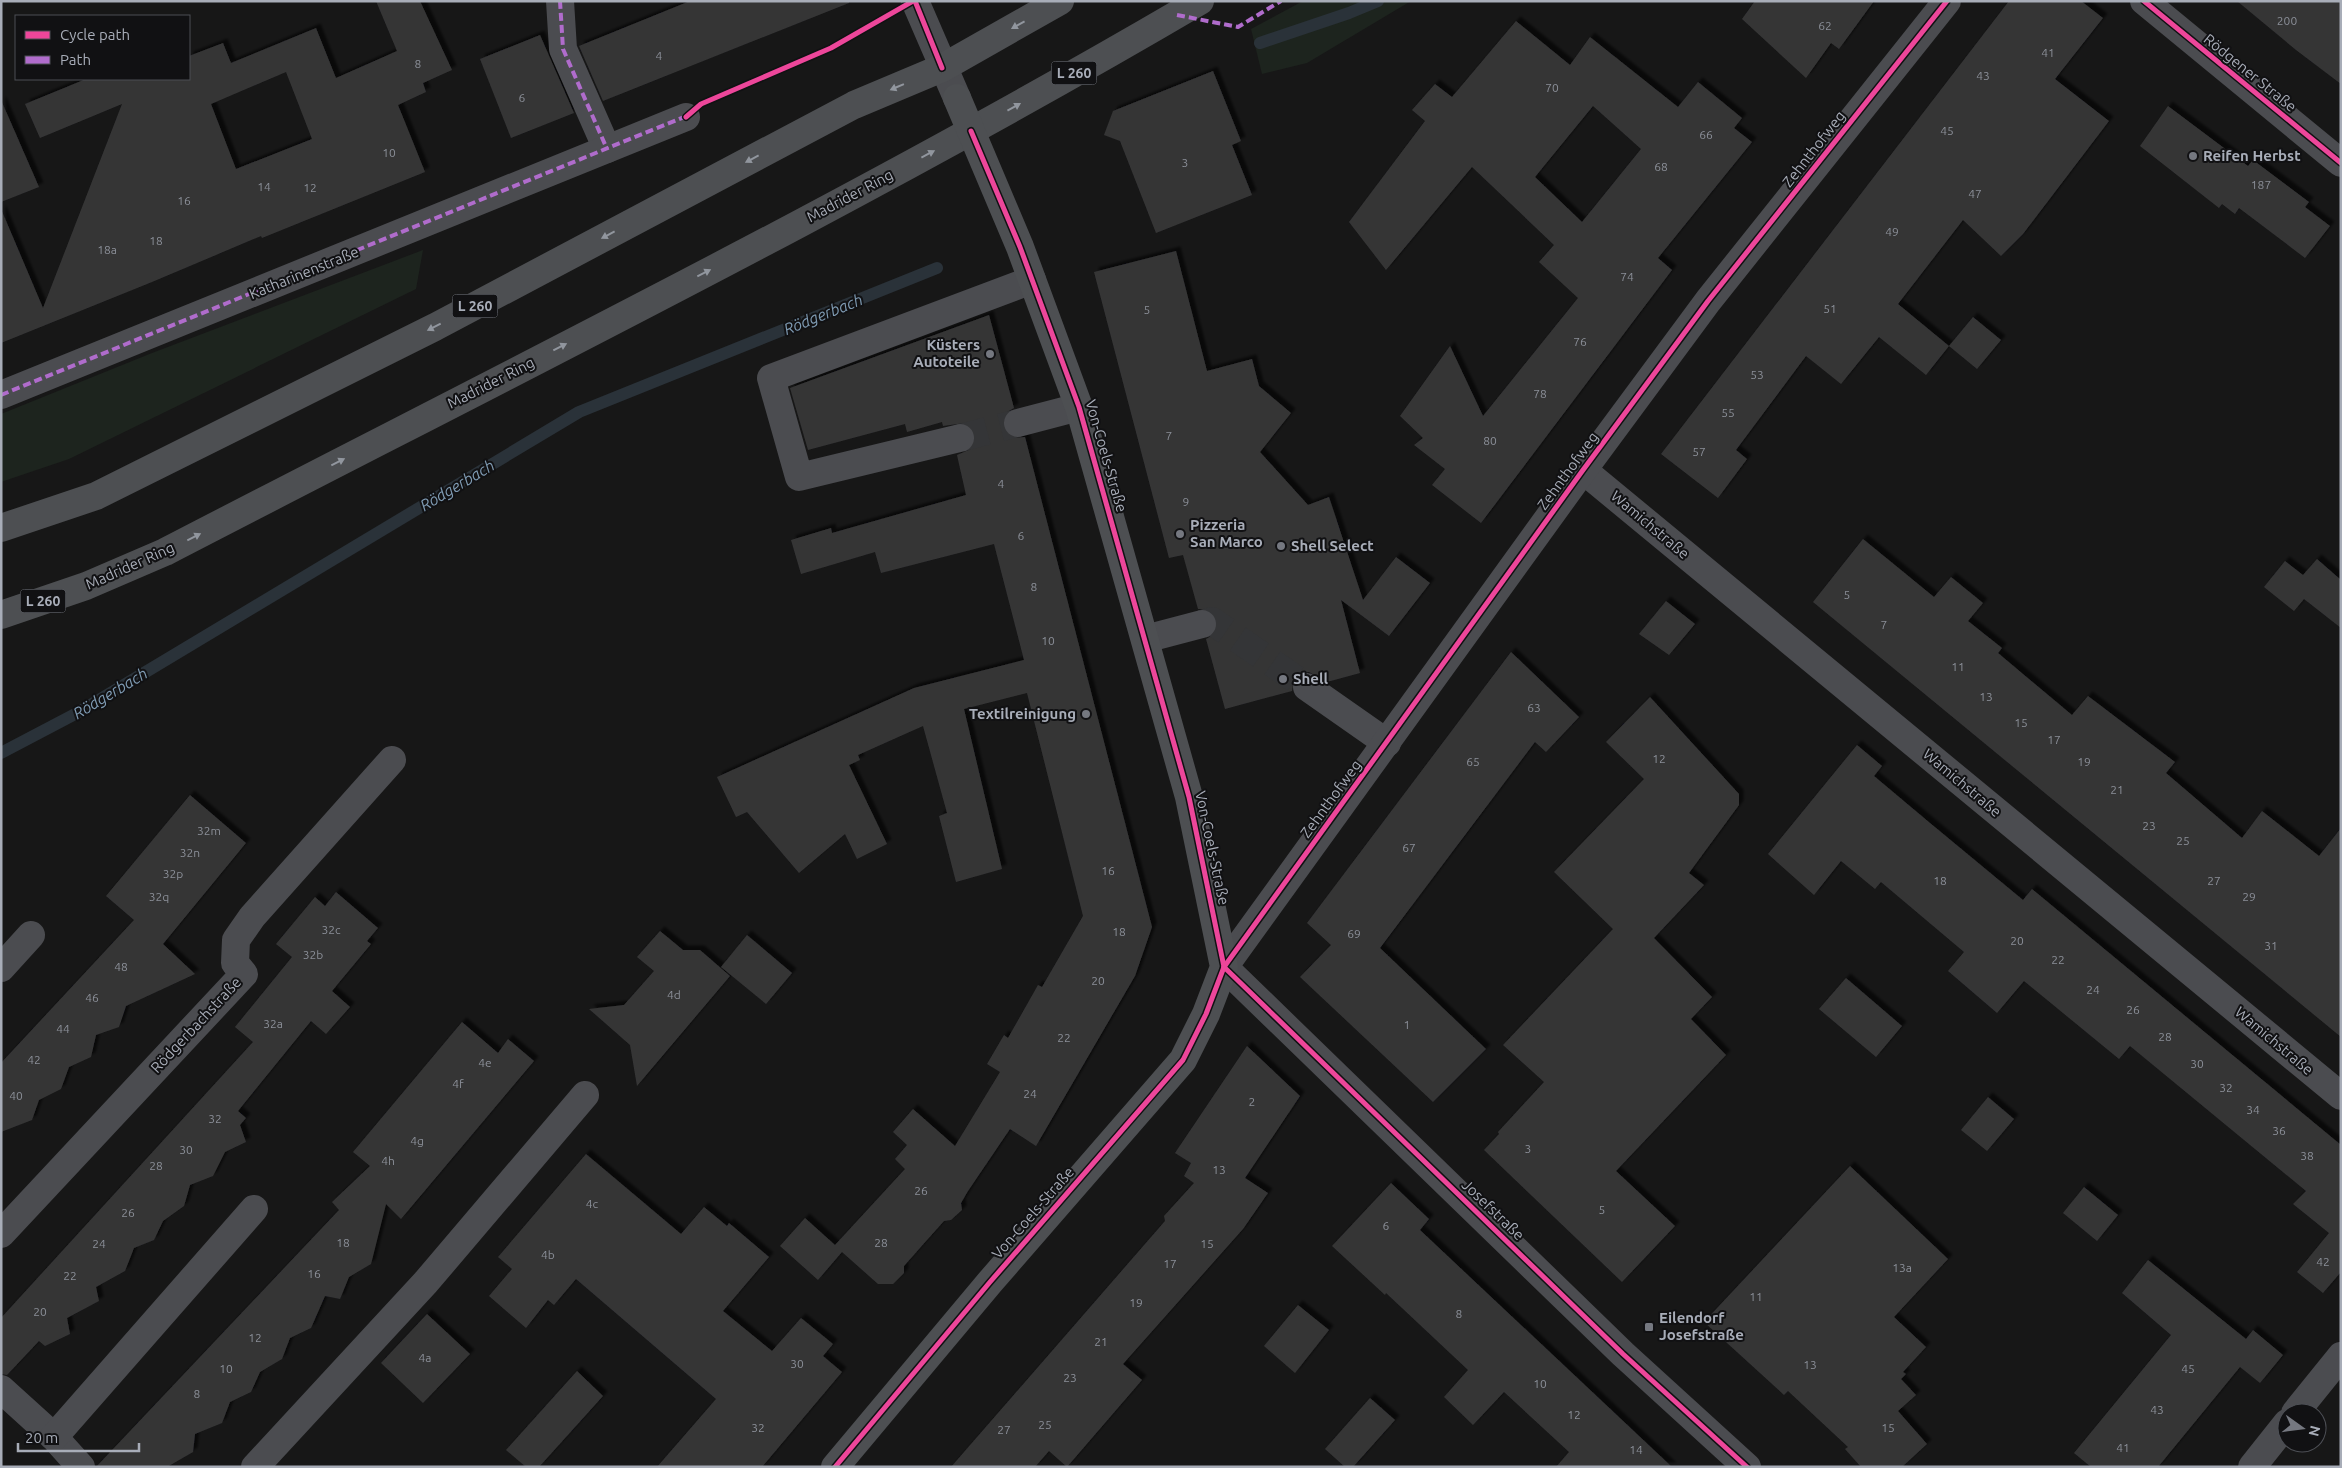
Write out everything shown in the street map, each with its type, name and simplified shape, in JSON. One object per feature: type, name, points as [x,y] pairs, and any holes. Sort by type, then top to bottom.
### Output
[{"type":"main road","name":"L 260","points":[[1,528],[96,496],[435,327],[854,105],[942,68],[1060,1]]},
{"type":"main road","name":"L 260","points":[[971,131],[1200,1]]},
{"type":"main road","name":"Von-Coels-Straße","points":[[835,1467],[996,1275],[1183,1060],[1206,1014],[1224,967],[1189,797],[1079,408],[1032,280],[957,98]]},
{"type":"main road","name":"Madrider Ring","points":[[1,615],[86,586],[165,552],[794,226],[971,131]]},
{"type":"street","points":[[560,1],[563,49],[607,149]]},
{"type":"street","points":[[914,1],[942,68],[957,98]]},
{"type":"street","name":"Zehnthofweg","points":[[1224,967],[1708,301],[1947,1]]},
{"type":"street","name":"Rödgener Straße","points":[[2144,1],[2341,163]]},
{"type":"street","name":"Katharinenstraße","points":[[1,395],[686,118]]},
{"type":"street","points":[[960,438],[799,477],[771,378],[1032,280]]},
{"type":"street","points":[[1018,423],[1079,408]]},
{"type":"street","name":"Wamichstraße","points":[[1584,470],[2341,1096]]},
{"type":"street","points":[[1145,639],[1202,624]]},
{"type":"street","points":[[1307,687],[1387,744]]},
{"type":"street","name":"Rödgerbachstraße","points":[[1,1234],[244,974],[235,963],[236,940],[252,917],[392,760]]},
{"type":"street","points":[[1,968],[31,935]]},
{"type":"street","name":"Josefstraße","points":[[1224,967],[1623,1354],[1747,1467]]},
{"type":"street","points":[[255,1467],[426,1282],[585,1096]]},
{"type":"street","points":[[54,1437],[254,1209]]},
{"type":"street","points":[[2303,1403],[2341,1356]]},
{"type":"street","points":[[1,1389],[54,1437],[81,1467]]},
{"type":"street","points":[[2252,1467],[2277,1436]]},
{"type":"shaded area","points":[[1303,1],[1411,1],[1307,63],[1262,74],[1251,29]]},
{"type":"shaded area","points":[[423,250],[416,289],[69,459],[1,482],[1,414],[152,353]]},
{"type":"building","points":[[376,1],[420,1],[452,70],[423,83],[426,92],[398,105],[425,172],[262,238],[261,236],[1,343],[1,209],[43,308],[122,104],[40,138],[25,104],[84,80],[190,80],[190,56],[223,43],[231,63],[316,28],[336,78],[397,51]],"holes":[[[286,72],[312,139],[236,169],[211,104]]]},
{"type":"building","points":[[690,1],[849,1],[849,3],[603,101],[579,46]]},
{"type":"building","points":[[1755,1],[1874,1],[1839,49],[1831,43],[1806,78],[1742,19]]},
{"type":"building","points":[[2009,1],[2081,1],[2103,18],[2055,79],[2109,121],[2023,234],[2001,256],[1963,220],[1898,304],[1949,346],[1926,375],[1879,337],[1841,384],[1806,356],[1736,450],[1747,459],[1718,498],[1661,454]]},
{"type":"building","points":[[2237,1],[2341,1],[2341,84],[2296,50]]},
{"type":"building","points":[[1516,21],[1570,65],[1590,37],[1678,107],[1698,82],[1742,118],[1734,128],[1752,142],[1658,258],[1672,270],[1481,523],[1432,485],[1445,469],[1414,445],[1423,438],[1400,416],[1450,346],[1483,416],[1578,298],[1539,262],[1554,245],[1472,167],[1386,270],[1349,222],[1425,121],[1412,110],[1435,84],[1452,97]],"holes":[[[1593,106],[1641,149],[1582,222],[1535,177]]]},
{"type":"building","points":[[540,35],[574,113],[511,138],[480,59]]},
{"type":"building","points":[[1213,71],[1241,141],[1232,145],[1252,195],[1156,233],[1120,141],[1104,135],[1113,111]]},
{"type":"building","points":[[1,100],[39,187],[1,202]]},
{"type":"building","points":[[2168,106],[2248,166],[2253,160],[2309,202],[2305,207],[2330,226],[2305,258],[2239,208],[2235,214],[2222,204],[2219,208],[2140,146]]},
{"type":"building","points":[[1176,251],[1207,371],[1252,359],[1259,386],[1291,413],[1260,452],[1308,505],[1329,497],[1363,600],[1396,557],[1430,583],[1389,636],[1341,600],[1360,673],[1327,682],[1309,672],[1301,673],[1294,678],[1292,691],[1225,709],[1206,639],[1213,635],[1217,629],[1217,620],[1213,613],[1207,609],[1198,609],[1183,555],[1169,558],[1094,272]]},
{"type":"building","points":[[989,315],[1014,408],[1007,412],[1003,418],[1003,426],[1007,434],[1013,438],[1025,437],[1152,927],[1135,976],[1036,1146],[1010,1129],[968,1191],[961,1203],[962,1210],[951,1220],[944,1221],[904,1266],[904,1273],[893,1284],[878,1284],[842,1252],[818,1280],[780,1246],[805,1218],[835,1245],[905,1169],[895,1159],[907,1145],[893,1132],[913,1109],[955,1146],[1000,1072],[987,1064],[1004,1035],[1008,1038],[1038,985],[1042,987],[1083,916],[1027,693],[964,709],[1002,869],[956,882],[939,816],[947,813],[923,726],[858,755],[860,760],[849,765],[887,844],[857,859],[845,834],[799,873],[747,812],[736,817],[717,777],[914,688],[1024,660],[994,544],[881,573],[875,552],[801,574],[791,540],[831,528],[832,533],[966,495],[957,455],[971,449],[975,442],[975,435],[972,428],[965,423],[943,426],[942,422],[907,432],[905,424],[808,450],[790,388]]},
{"type":"building","points":[[1973,317],[2001,340],[1977,369],[1949,346]]},
{"type":"building","points":[[1863,539],[1934,597],[1951,577],[1983,603],[1968,621],[2002,648],[1998,653],[2072,715],[2088,696],[2175,762],[2166,773],[2242,838],[2262,811],[2319,856],[2341,828],[2341,1037],[1813,602]]},
{"type":"building","points":[[2317,559],[2341,580],[2341,628],[2304,599],[2294,611],[2264,587],[2285,561],[2303,575]]},
{"type":"building","points":[[1666,601],[1695,624],[1669,655],[1639,634]]},
{"type":"building","points":[[1511,652],[1579,717],[1546,752],[1535,742],[1380,948],[1486,1049],[1433,1102],[1300,977],[1331,945],[1307,923]]},
{"type":"building","points":[[1650,697],[1739,794],[1739,805],[1689,873],[1704,885],[1654,938],[1712,997],[1691,1019],[1726,1055],[1616,1171],[1675,1226],[1622,1282],[1484,1150],[1544,1082],[1503,1045],[1613,929],[1554,872],[1644,779],[1606,742]]},
{"type":"building","points":[[1857,745],[1882,766],[1874,776],[2023,900],[2032,889],[2341,1145],[2341,1272],[2323,1293],[2297,1272],[2329,1233],[2293,1204],[2306,1191],[2130,1046],[2119,1059],[2024,981],[1997,1013],[1948,971],[1964,952],[1881,882],[1875,889],[1841,861],[1814,895],[1768,854]]},
{"type":"building","points":[[190,795],[246,843],[163,944],[195,974],[126,1006],[119,1027],[96,1035],[91,1057],[69,1067],[61,1089],[39,1100],[32,1120],[1,1132],[1,1063],[134,920],[106,896]]},
{"type":"building","points":[[336,892],[378,928],[367,941],[371,944],[332,991],[350,1007],[326,1034],[311,1021],[238,1111],[246,1118],[240,1125],[246,1142],[225,1152],[213,1176],[190,1185],[184,1206],[163,1221],[154,1240],[134,1248],[125,1271],[96,1287],[99,1301],[67,1318],[70,1334],[45,1346],[39,1341],[7,1375],[1,1374],[1,1318],[253,1042],[235,1027],[292,957],[276,944],[315,897],[325,906]]},
{"type":"building","points":[[660,931],[683,950],[700,950],[730,976],[637,1086],[630,1045],[589,1009],[624,1005],[654,971],[637,957]]},
{"type":"building","points":[[747,935],[792,973],[766,1004],[721,967]]},
{"type":"building","points":[[1846,978],[1902,1026],[1876,1057],[1819,1009]]},
{"type":"building","points":[[462,1022],[498,1053],[508,1039],[534,1061],[401,1219],[386,1204],[371,1264],[349,1277],[340,1299],[325,1296],[311,1328],[290,1338],[282,1359],[260,1372],[251,1392],[230,1402],[222,1423],[195,1434],[193,1452],[167,1467],[96,1467],[339,1210],[332,1202],[370,1166],[353,1152]]},
{"type":"building","points":[[1247,1046],[1300,1096],[1245,1178],[1268,1193],[1243,1229],[1123,1364],[1142,1380],[1067,1467],[1049,1451],[1035,1467],[951,1467],[1165,1221],[1164,1216],[1194,1183],[1184,1176],[1191,1163],[1175,1153]]},
{"type":"building","points":[[1988,1097],[2014,1119],[1987,1151],[1961,1130]]},
{"type":"building","points":[[586,1154],[681,1234],[704,1207],[727,1226],[729,1223],[769,1257],[723,1311],[772,1351],[801,1318],[833,1344],[823,1356],[842,1372],[762,1467],[657,1467],[716,1399],[576,1279],[554,1305],[548,1300],[526,1328],[489,1296],[512,1269],[498,1257]]},
{"type":"building","points":[[1850,1166],[1948,1259],[1894,1317],[1926,1347],[1903,1372],[1906,1374],[1901,1379],[1916,1395],[1898,1411],[1927,1444],[1902,1467],[1861,1467],[1845,1449],[1848,1447],[1788,1391],[1784,1395],[1704,1322]]},
{"type":"building","points":[[1391,1183],[1429,1219],[1420,1230],[1672,1467],[1556,1467],[1569,1452],[1504,1392],[1473,1425],[1444,1397],[1468,1370],[1386,1293],[1385,1295],[1332,1246]]},
{"type":"building","points":[[2084,1187],[2118,1215],[2097,1241],[2063,1213]]},
{"type":"building","points":[[2148,1260],[2246,1339],[2253,1330],[2283,1355],[2260,1383],[2240,1367],[2158,1467],[2091,1467],[2074,1453],[2171,1335],[2122,1293]]},
{"type":"building","points":[[1298,1305],[1329,1330],[1295,1373],[1264,1346]]},
{"type":"building","points":[[427,1314],[470,1354],[423,1403],[381,1363]]},
{"type":"building","points":[[577,1371],[603,1396],[539,1467],[526,1467],[506,1450]]},
{"type":"building","points":[[1370,1398],[1395,1420],[1353,1467],[1345,1467],[1325,1449]]},
{"type":"waterway","name":"Rödgerbach","points":[[1260,43],[1349,13],[1378,1]]},
{"type":"waterway","name":"Rödgerbach","points":[[1,753],[79,712],[579,412],[937,268]]},
{"type":"tunnel","points":[[960,438],[1018,423]]},
{"type":"tunnel","points":[[1202,624],[1212,621],[1307,687]]},
{"type":"marked path","points":[[560,1],[563,49],[607,149]]},
{"type":"marked path","points":[[1177,15],[1238,27],[1281,1]]},
{"type":"marked path","points":[[1,395],[689,115]]},
{"type":"cycle path","points":[[686,117],[701,104],[831,48],[913,1]]},
{"type":"cycle path","points":[[915,1],[942,68]]},
{"type":"cycle path","points":[[1224,967],[1583,470],[1708,301],[1947,1]]},
{"type":"cycle path","points":[[2144,1],[2341,163]]},
{"type":"cycle path","points":[[835,1467],[990,1282],[1183,1060],[1206,1014],[1224,967],[1189,797],[1079,407],[1020,247],[971,131]]},
{"type":"cycle path","points":[[1224,967],[1623,1354],[1747,1467]]},
{"type":"place","name":"Reifen Herbst","points":[[2193,156]]},
{"type":"place","name":"Küsters Autoteile","points":[[990,354]]},
{"type":"place","name":"Pizzeria San Marco","points":[[1180,534]]},
{"type":"place","name":"Shell Select","points":[[1281,546]]},
{"type":"place","name":"Shell","points":[[1283,679]]},
{"type":"place","name":"Textilreinigung","points":[[1086,714]]},
{"type":"place","name":"Eilendorf Josefstraße","points":[[1649,1327]]}]
